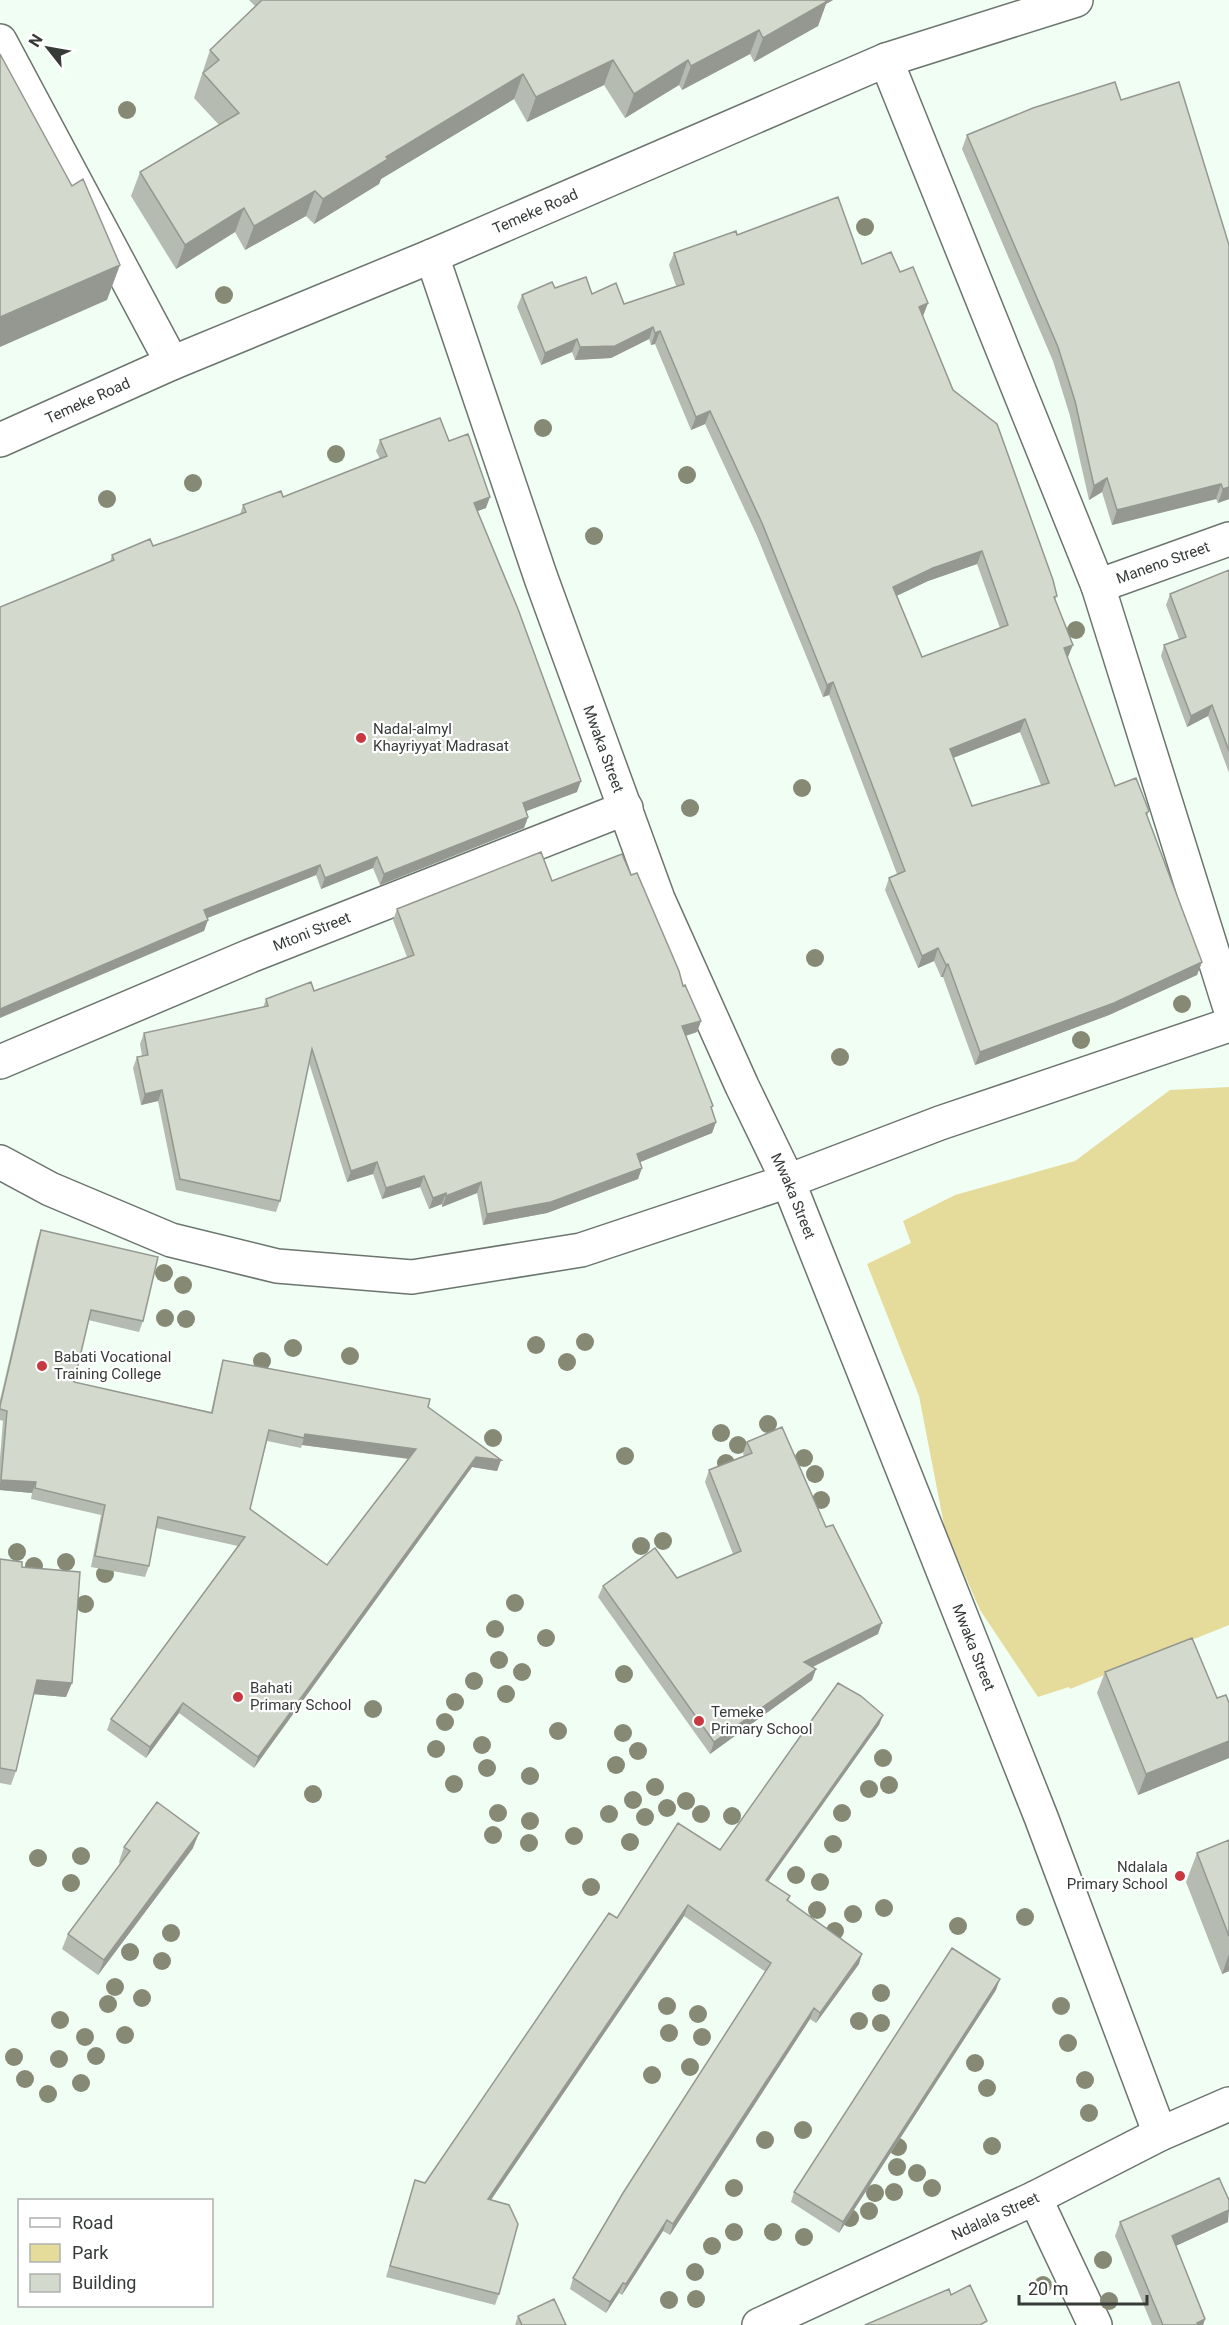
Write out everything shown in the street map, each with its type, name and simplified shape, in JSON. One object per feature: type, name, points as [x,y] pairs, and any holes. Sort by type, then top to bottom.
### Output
[{"type":"street","name":"Temeke Road","points":[[0,440],[172,363],[432,256],[886,60],[1076,0]]},
{"type":"street","points":[[0,41],[172,363]]},
{"type":"street","points":[[886,60],[1098,586],[1229,1005]]},
{"type":"street","name":"Mwaka Street","points":[[432,256],[541,578],[658,899],[742,1086],[788,1181],[1041,1817],[1160,2134]]},
{"type":"street","name":"Maneno Street","points":[[1098,586],[1229,539]]},
{"type":"street","name":"Mtoni Street","points":[[0,1062],[250,956],[626,808]]},
{"type":"street","points":[[0,1162],[50,1189],[171,1240],[277,1266],[412,1277],[581,1250],[788,1181],[940,1123],[1229,1025]]},
{"type":"street","name":"Ndalala Street","points":[[759,2325],[1035,2198],[1160,2134],[1229,2104]]},
{"type":"street","points":[[1035,2198],[1095,2325]]},
{"type":"green space","points":[[1229,1087],[1229,1625],[1070,1689],[1069,1687],[1038,1697],[980,1610],[945,1530],[919,1396],[867,1264],[911,1243],[903,1221],[955,1195],[1075,1161],[1170,1090]]},
{"type":"building","points":[[262,0],[825,0],[826,2],[763,38],[759,30],[691,66],[688,60],[634,94],[613,60],[536,97],[523,74],[386,157],[388,159],[323,199],[315,191],[254,226],[244,208],[185,245],[140,172],[239,113],[203,73],[219,60],[210,50]]},
{"type":"building","points":[[0,54],[72,186],[83,179],[120,265],[0,317]]},
{"type":"building","points":[[1115,82],[1121,100],[1179,82],[1229,245],[1229,487],[1223,489],[1221,484],[1117,510],[1107,478],[1094,486],[1075,401],[1058,347],[967,135],[1033,108]]},
{"type":"building","points":[[838,197],[862,264],[891,252],[900,272],[913,267],[928,303],[919,307],[953,390],[997,424],[1053,580],[1057,596],[1054,597],[1073,645],[1064,648],[1115,786],[1136,778],[1149,811],[1146,813],[1202,962],[1114,1003],[980,1052],[948,964],[946,965],[938,948],[922,956],[889,878],[905,871],[833,682],[827,685],[762,523],[710,411],[696,417],[660,331],[655,333],[653,327],[615,346],[580,347],[577,339],[545,353],[522,295],[552,282],[555,288],[586,277],[592,294],[616,283],[624,304],[684,284],[674,253],[736,231],[737,235]],"holes":[[[982,551],[1008,625],[922,657],[893,587],[933,568]],[[1025,719],[1049,783],[972,806],[950,749]]]},
{"type":"building","points":[[440,418],[449,441],[468,434],[490,497],[474,503],[518,609],[581,781],[523,803],[528,817],[384,874],[377,857],[325,878],[320,865],[204,910],[208,920],[0,1009],[0,607],[114,560],[112,555],[150,539],[153,546],[176,538],[246,512],[243,505],[281,491],[283,497],[387,456],[380,440]]},
{"type":"building","points":[[1229,570],[1229,751],[1212,705],[1191,716],[1164,645],[1186,637],[1170,594]]},
{"type":"building","points":[[541,852],[552,881],[622,854],[631,875],[637,873],[679,971],[683,986],[685,985],[701,1021],[682,1026],[713,1106],[711,1107],[716,1122],[637,1154],[642,1168],[551,1202],[487,1214],[481,1182],[446,1196],[446,1193],[433,1198],[424,1176],[386,1188],[377,1162],[351,1171],[312,1049],[280,1201],[180,1179],[162,1090],[145,1094],[137,1057],[148,1055],[144,1033],[268,1006],[266,999],[311,982],[314,991],[414,955],[397,909]]},
{"type":"building","points":[[41,1230],[158,1257],[143,1321],[91,1310],[74,1382],[212,1413],[223,1360],[430,1399],[428,1407],[501,1460],[476,1457],[258,1757],[183,1703],[150,1747],[111,1719],[245,1537],[158,1517],[149,1566],[95,1556],[105,1505],[35,1488],[36,1482],[1,1480],[7,1411],[0,1409]],"holes":[[[269,1430],[304,1438],[305,1434],[416,1449],[327,1565],[250,1509]]]},
{"type":"building","points":[[782,1427],[826,1527],[833,1525],[882,1623],[804,1662],[816,1669],[714,1742],[603,1586],[655,1548],[677,1578],[741,1551],[709,1470],[752,1453],[747,1442]]},
{"type":"building","points":[[0,1559],[22,1562],[22,1567],[80,1572],[72,1683],[37,1680],[16,1771],[0,1768]]},
{"type":"building","points":[[1192,1638],[1217,1698],[1226,1695],[1229,1703],[1229,1741],[1146,1774],[1105,1672]]},
{"type":"building","points":[[838,1683],[861,1696],[883,1715],[766,1880],[790,1896],[787,1900],[862,1954],[820,2013],[814,2008],[673,2224],[667,2220],[626,2284],[623,2283],[610,2302],[573,2278],[623,2193],[771,1963],[688,1905],[488,2199],[509,2205],[518,2224],[499,2294],[390,2266],[415,2180],[425,2183],[609,1913],[617,1918],[678,1823],[720,1850]]},
{"type":"building","points":[[157,1802],[199,1833],[104,1960],[68,1934],[130,1851],[124,1847]]},
{"type":"building","points":[[1229,1840],[1229,1936],[1197,1853]]},
{"type":"building","points":[[952,1948],[1000,1979],[843,2222],[794,2192]]},
{"type":"building","points":[[1219,2178],[1229,2200],[1229,2210],[1172,2236],[1205,2319],[1197,2323],[1198,2325],[1163,2325],[1120,2222]]},
{"type":"building","points":[[970,2285],[987,2321],[980,2325],[865,2325],[949,2289],[951,2295]]},
{"type":"building","points":[[554,2299],[566,2325],[522,2325],[518,2316]]},
{"type":"place","name":"Nadal-almyl Khayriyyat Madrasat","points":[[361,738]]},
{"type":"place","name":"Babati Vocational Training College","points":[[42,1366]]},
{"type":"place","name":"Bahati Primary School","points":[[238,1697]]},
{"type":"place","name":"Temeke Primary School","points":[[699,1721]]},
{"type":"place","name":"Ndalala Primary School","points":[[1180,1876]]}]
